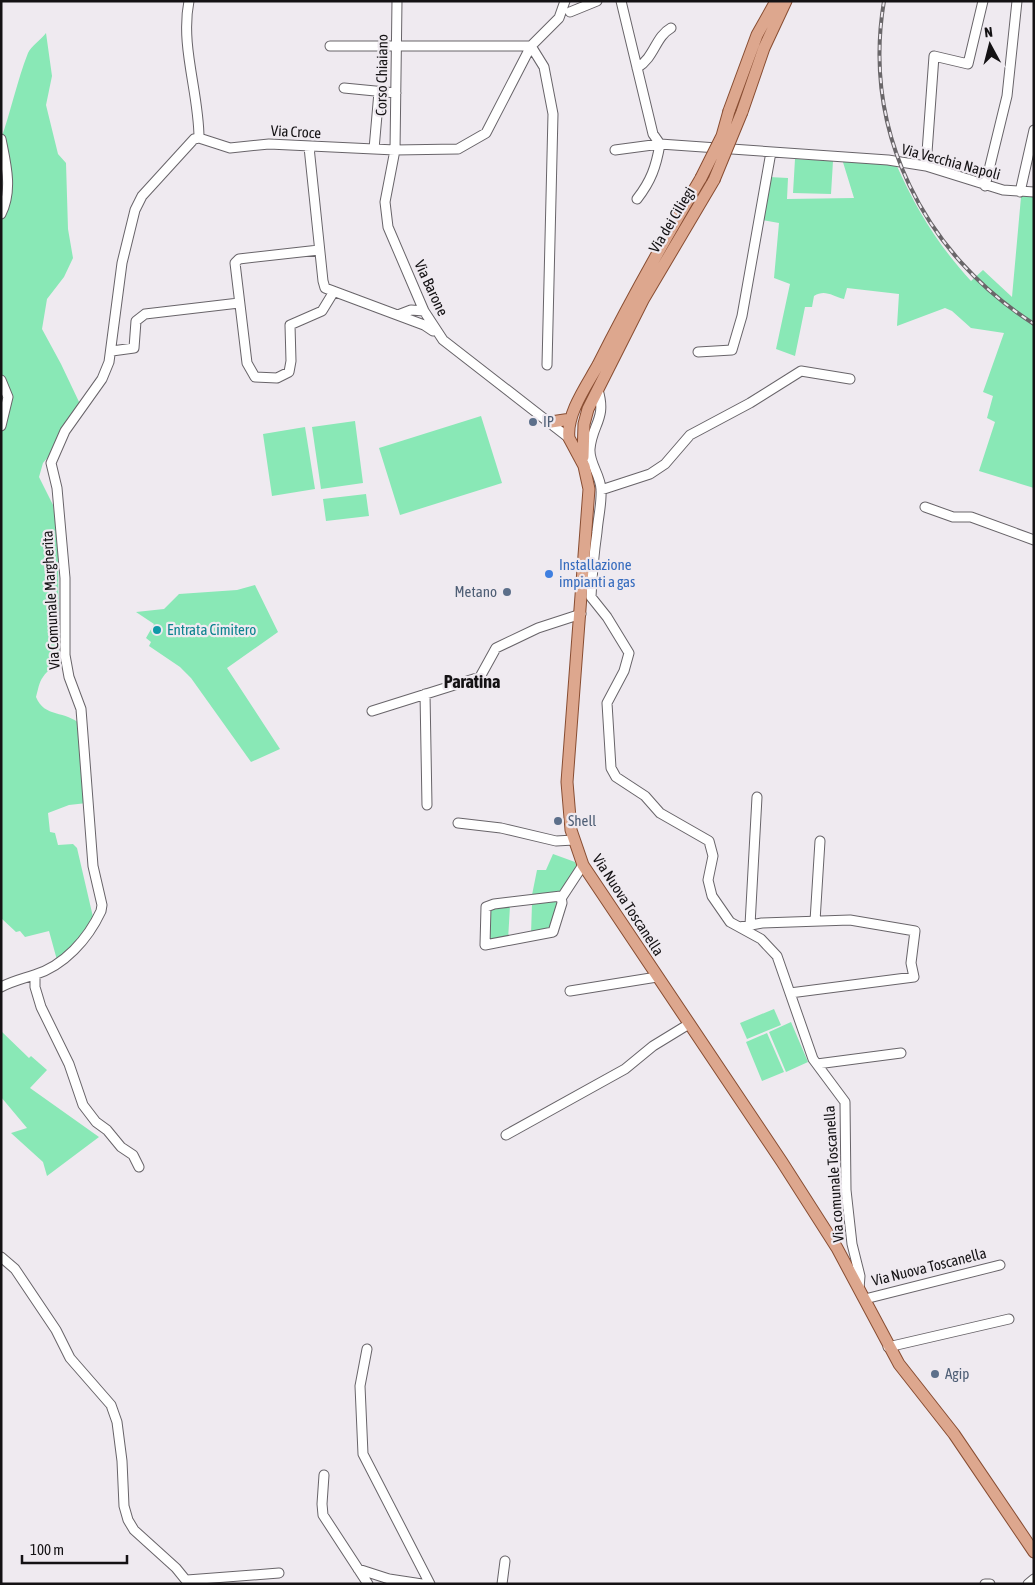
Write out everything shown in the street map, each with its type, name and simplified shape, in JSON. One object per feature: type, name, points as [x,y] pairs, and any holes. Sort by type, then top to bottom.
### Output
[{"type":"main road","name":"Via dei Ciliegi","points":[[569,438],[571,419],[633,296],[701,178],[722,136],[729,111],[757,35],[776,1]]},
{"type":"main road","name":"Via dei Ciliegi","points":[[582,452],[585,420],[598,390],[643,300],[714,180],[742,112],[764,48],[786,1]]},
{"type":"main road","points":[[550,422],[571,419]]},
{"type":"main road","points":[[569,438],[578,433],[585,420]]},
{"type":"main road","name":"Via Nuova Toscanella","points":[[569,438],[588,476],[590,499],[567,782],[568,814],[574,840],[583,865],[782,1162],[837,1248],[888,1347],[899,1364],[954,1434],[1034,1552]]},
{"type":"main road","name":"Via Nuova Toscanella","points":[[582,452],[584,466]]},
{"type":"street","points":[[189,1],[186,27],[194,83],[198,138]]},
{"type":"street","name":"Corso Chiaiano","points":[[395,150],[397,1]]},
{"type":"street","name":"Via Croce","points":[[198,138],[227,148],[264,144],[395,150],[458,149],[486,133],[531,46],[559,18],[565,1]]},
{"type":"street","points":[[570,12],[597,1]]},
{"type":"street","points":[[621,1],[653,134],[660,144],[656,167],[649,183],[637,199]]},
{"type":"street","points":[[926,166],[934,56],[968,64],[983,1]]},
{"type":"street","points":[[985,186],[1007,96],[1007,81],[1017,1]]},
{"type":"street","points":[[637,68],[647,62],[664,32],[671,28]]},
{"type":"street","points":[[330,46],[531,46],[544,67],[553,114],[548,365]]},
{"type":"street","points":[[344,88],[396,93]]},
{"type":"street","points":[[374,149],[379,92]]},
{"type":"street","points":[[1020,192],[1034,130]]},
{"type":"street","name":"Via Comunale Margherita","points":[[1,987],[20,978],[35,975],[70,955],[95,922],[102,905],[93,866],[82,709],[69,677],[65,655],[65,578],[57,488],[51,463],[65,431],[102,379],[112,351],[122,263],[135,210],[142,196],[194,139],[198,138]]},
{"type":"street","points":[[1,139],[8,187],[7,198],[1,214]]},
{"type":"street","name":"Via Vecchia Napoli","points":[[615,150],[660,144],[888,160],[926,166],[985,186],[1020,192],[1034,192]]},
{"type":"street","points":[[309,147],[319,250],[325,288],[333,293],[398,315],[422,316],[424,311]]},
{"type":"street","name":"Via Barone","points":[[395,150],[386,196],[385,213],[388,228],[424,311],[436,331],[446,342],[569,438]]},
{"type":"street","points":[[698,352],[732,350],[742,316],[771,152]]},
{"type":"street","points":[[319,250],[238,259],[234,265],[249,369],[257,378],[272,379],[285,376],[290,370],[290,325],[322,312],[333,293]]},
{"type":"street","points":[[409,314],[418,297]]},
{"type":"street","points":[[112,351],[134,348],[136,321],[145,314],[239,304]]},
{"type":"street","points":[[409,314],[436,331]]},
{"type":"street","points":[[601,490],[650,474],[665,464],[690,435],[750,403],[801,371],[850,380]]},
{"type":"street","points":[[1,380],[8,397],[1,426]]},
{"type":"street","name":"Via comunale Toscanella","points":[[598,390],[603,404],[591,441],[590,458],[599,474],[601,490],[591,597],[607,617],[629,653],[624,672],[607,703],[611,768],[616,777],[645,796],[660,813],[709,841],[714,856],[708,880],[712,896],[730,922],[761,939],[777,956],[812,1059],[845,1102],[846,1190],[852,1244],[860,1276],[862,1294]]},
{"type":"street","points":[[585,420],[598,423]]},
{"type":"street","points":[[925,507],[953,517],[970,518],[1034,540]]},
{"type":"street","points":[[372,711],[480,677],[496,648],[538,628],[581,614]]},
{"type":"street","points":[[425,694],[427,805]]},
{"type":"street","points":[[750,925],[757,797]]},
{"type":"street","points":[[458,823],[501,828],[556,841],[574,840]]},
{"type":"street","points":[[815,921],[820,841]]},
{"type":"street","points":[[562,897],[494,904],[486,907],[485,945],[553,932],[556,927],[562,897],[583,865]]},
{"type":"street","points":[[740,927],[850,920],[915,931],[911,963],[914,977],[790,993]]},
{"type":"street","points":[[35,975],[35,987],[41,1007],[69,1064],[83,1105],[120,1147],[132,1154],[139,1167]]},
{"type":"street","points":[[570,991],[657,977]]},
{"type":"street","points":[[506,1134],[624,1068],[652,1046],[689,1024]]},
{"type":"street","points":[[817,1064],[901,1053]]},
{"type":"street","points":[[1,1257],[15,1269],[56,1330],[70,1358],[111,1404],[122,1461],[124,1506],[128,1520],[134,1530],[176,1568],[188,1582],[279,1573]]},
{"type":"street","name":"Via Nuova Toscanella","points":[[862,1294],[1000,1265]]},
{"type":"street","points":[[888,1347],[1009,1319]]},
{"type":"street","points":[[367,1349],[360,1386],[363,1454],[430,1584]]},
{"type":"street","points":[[324,1475],[322,1504],[324,1515],[368,1584]]},
{"type":"street","points":[[502,1584],[505,1561]]},
{"type":"street","points":[[358,1569],[389,1579],[422,1584]]},
{"type":"street","points":[[1028,1584],[1034,1579]]},
{"type":"street","points":[[985,1584],[990,1584]]},
{"type":"green space","points":[[46,33],[52,76],[46,105],[58,154],[66,163],[68,229],[73,258],[64,277],[47,299],[42,329],[80,404],[63,428],[49,456],[43,463],[39,477],[53,505],[58,539],[59,658],[42,679],[36,697],[44,708],[69,717],[81,725],[87,803],[69,805],[48,813],[50,832],[55,833],[58,845],[73,844],[77,848],[93,917],[88,929],[78,942],[57,960],[49,931],[25,937],[20,931],[16,932],[1,918],[1,139],[28,53]]},
{"type":"green space","points":[[795,159],[833,161],[831,194],[793,193]]},
{"type":"green space","points":[[842,159],[896,164],[929,226],[948,254],[971,281],[983,270],[1012,297],[1021,197],[1022,194],[1034,194],[1034,488],[979,471],[995,422],[987,418],[993,396],[983,392],[1004,333],[971,328],[952,311],[945,308],[897,326],[899,294],[847,288],[844,299],[822,293],[814,296],[812,307],[805,307],[795,356],[776,349],[790,284],[774,278],[779,223],[762,220],[769,177],[788,178],[787,199],[854,198]]},
{"type":"green space","points":[[481,416],[502,483],[400,515],[379,448]]},
{"type":"green space","points":[[355,421],[363,483],[321,489],[312,427]]},
{"type":"green space","points":[[305,427],[315,489],[272,496],[263,434]]},
{"type":"green space","points":[[366,494],[369,516],[326,521],[323,499]]},
{"type":"green space","points":[[255,585],[278,632],[227,668],[280,749],[251,762],[191,678],[180,667],[149,646],[151,642],[146,638],[154,624],[136,612],[164,609],[179,594],[237,590]]},
{"type":"green space","points":[[553,854],[575,862],[577,867],[562,892],[532,895],[537,870],[546,870]]},
{"type":"green space","points":[[561,901],[553,929],[531,934],[532,904]]},
{"type":"green space","points":[[510,906],[508,940],[489,944],[489,909]]},
{"type":"green space","points":[[774,1009],[781,1025],[747,1039],[740,1023]]},
{"type":"green space","points":[[791,1022],[808,1062],[786,1072],[769,1032]]},
{"type":"green space","points":[[1,1031],[29,1058],[31,1056],[47,1070],[30,1088],[99,1137],[47,1176],[43,1162],[11,1133],[27,1128],[1,1097]]},
{"type":"green space","points":[[767,1033],[784,1072],[762,1081],[746,1042]]},
{"type":"railway","points":[[884,1],[880,50],[883,97],[893,142],[910,185],[932,226],[961,262],[995,295],[1034,324]]},
{"type":"place","name":"IP","points":[[533,422]]},
{"type":"place","name":"Installazione impianti a gas","points":[[549,574]]},
{"type":"place","name":"Metano","points":[[507,592]]},
{"type":"place","name":"Entrata Cimitero","points":[[157,630]]},
{"type":"place","name":"Shell","points":[[558,821]]},
{"type":"place","name":"Agip","points":[[935,1374]]},
{"type":"district","name":"Paratina","points":[[472,682]]}]
